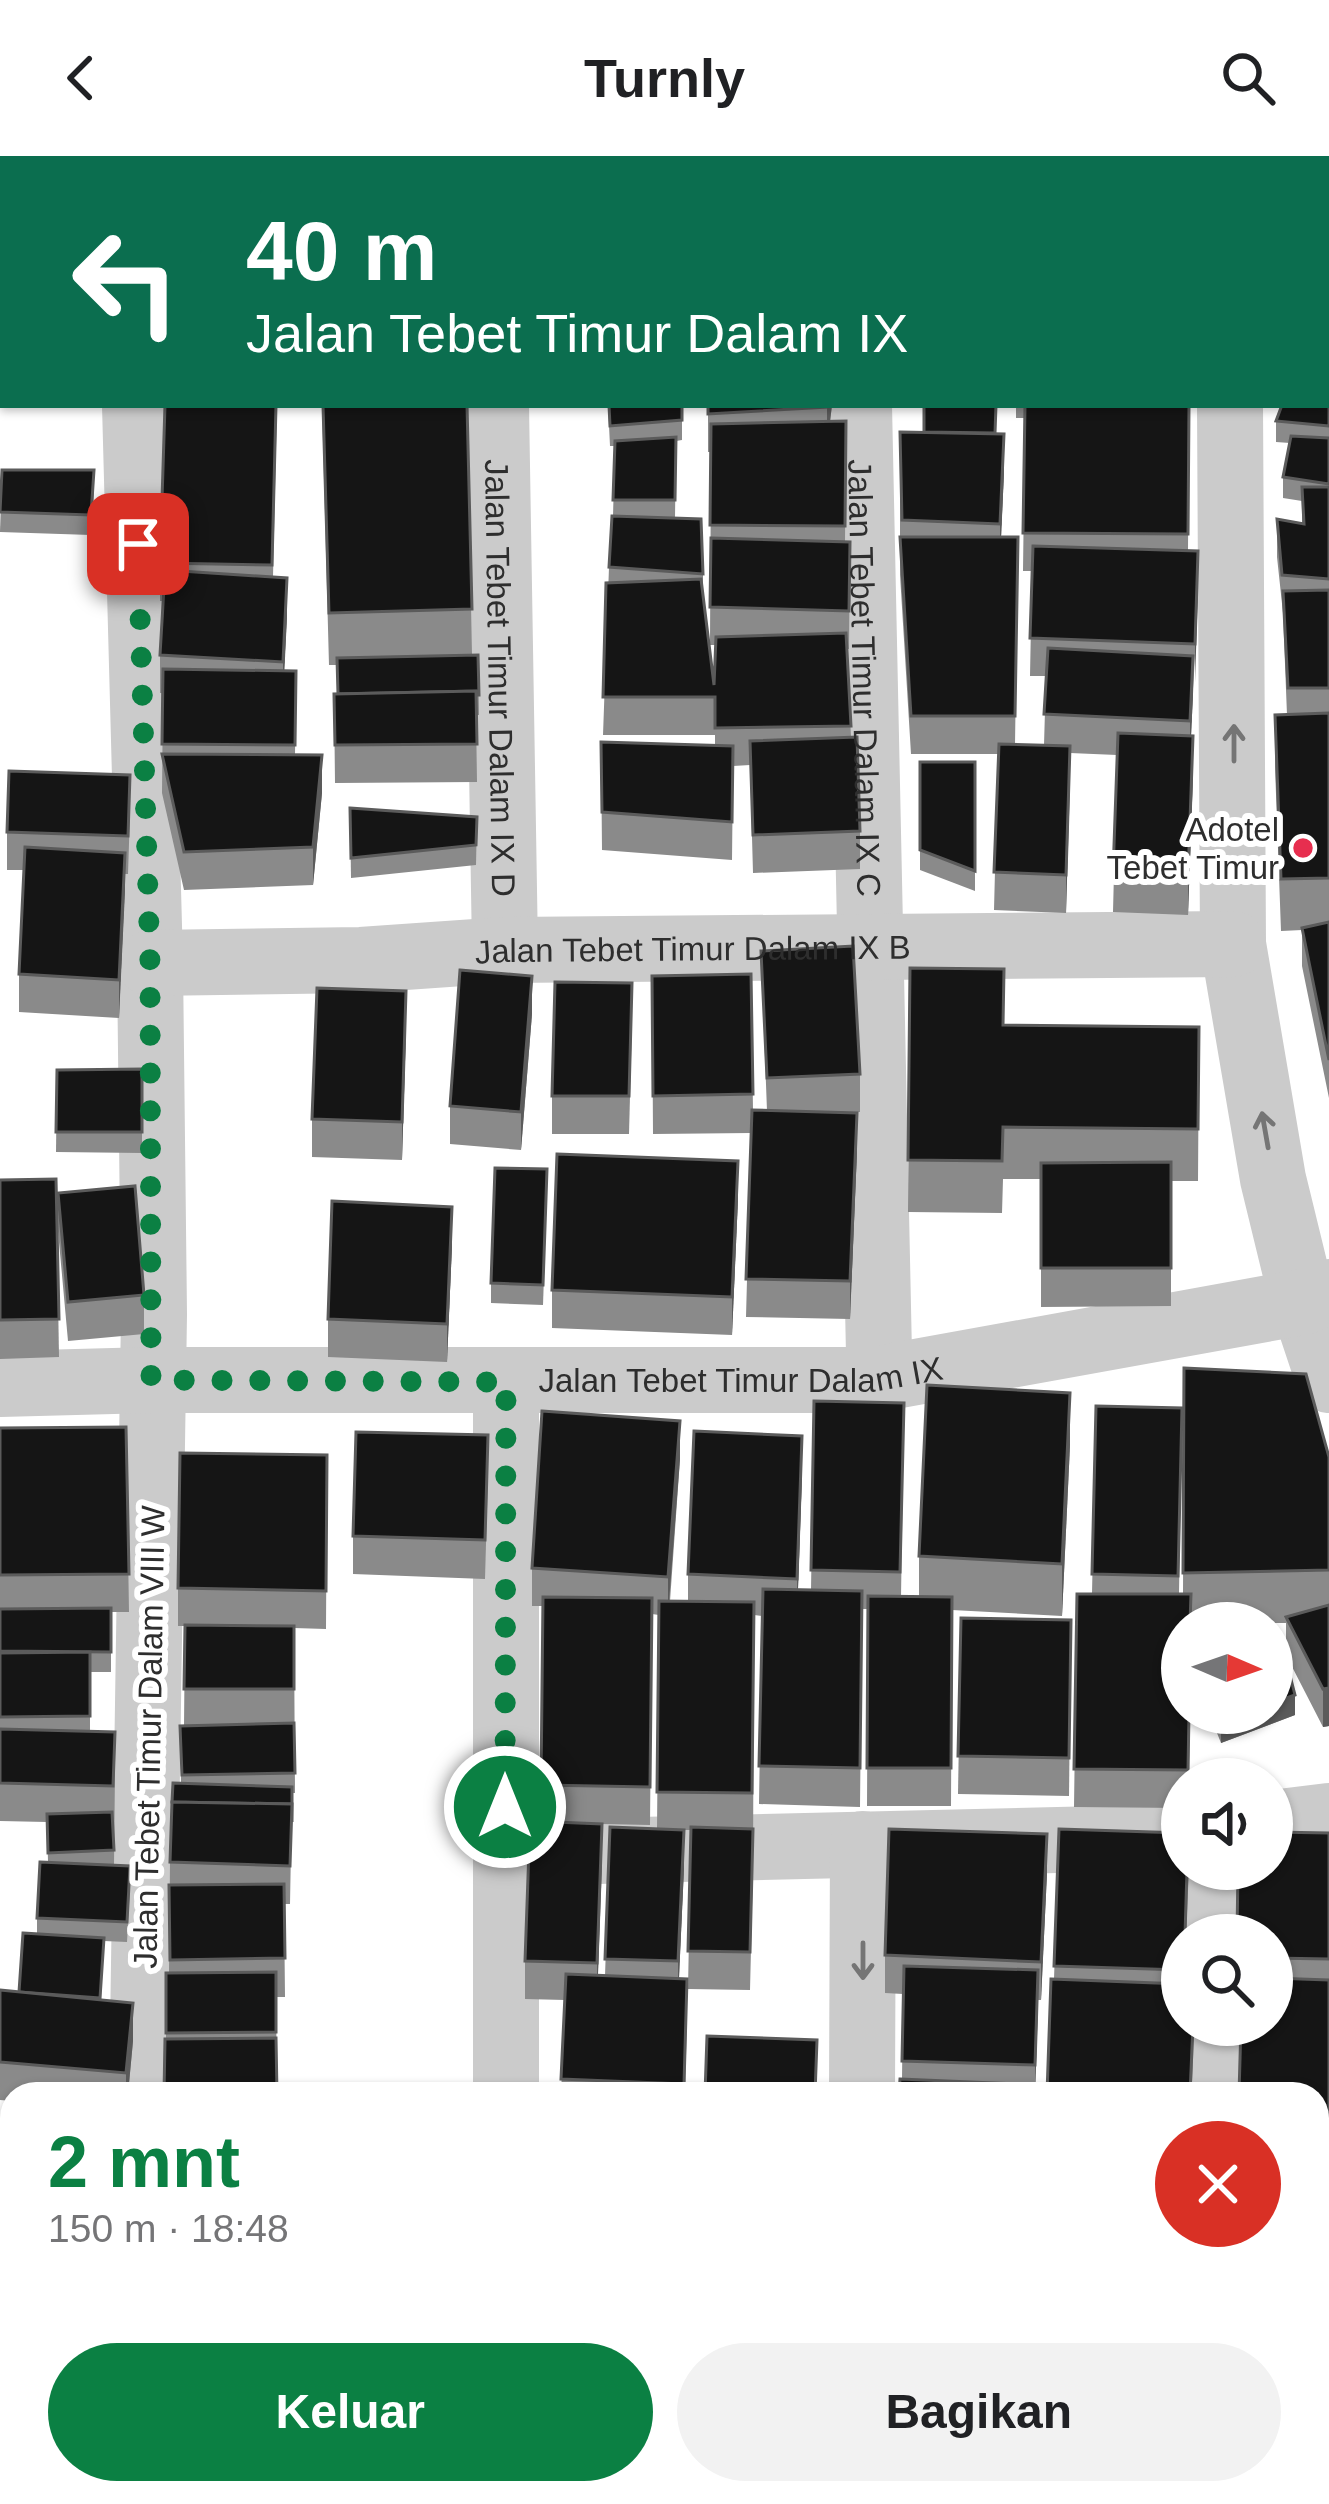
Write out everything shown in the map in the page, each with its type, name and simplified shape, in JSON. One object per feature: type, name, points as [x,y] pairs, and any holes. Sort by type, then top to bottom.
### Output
[{"type":"street","name":"Jalan Tebet Timur Dalam VIII W","points":[[135,408],[150,963],[154,1454],[142,2082]]},
{"type":"street","name":"Jalan Tebet Timur Dalam IX D","points":[[496,408],[505,950]]},
{"type":"street","name":"Jalan Tebet Timur Dalam IX C","points":[[859,408],[879,1354],[872,1380]]},
{"type":"street","points":[[1230,408],[1233,944],[1274,1179],[1316,1297],[1329,1380]]},
{"type":"street","name":"Jalan Tebet Timur Dalam IX B","points":[[150,963],[361,960],[505,950],[1233,944]]},
{"type":"street","name":"Jalan Tebet Timur Dalam IX","points":[[0,1384],[872,1380],[1316,1297]]},
{"type":"street","points":[[506,1382],[506,2082]]},
{"type":"street","points":[[1293,1820],[1329,1816]]},
{"type":"street","points":[[505,1852],[1161,1837]]},
{"type":"street","points":[[862,2082],[863,1844]]},
{"type":"street","points":[[1225,2046],[1226,2082]]},
{"type":"building","points":[[165,408],[276,408],[272,565],[160,563]]},
{"type":"building","points":[[323,408],[467,408],[472,609],[329,613]]},
{"type":"building","points":[[609,408],[682,408],[682,420],[610,426]]},
{"type":"building","points":[[708,408],[810,408],[708,414]]},
{"type":"building","points":[[924,408],[996,408],[995,433],[924,432]]},
{"type":"building","points":[[1025,408],[1189,408],[1188,534],[1023,533]]},
{"type":"building","points":[[1281,408],[1329,408],[1329,426],[1276,421]]},
{"type":"building","points":[[846,421],[845,526],[710,525],[711,424]]},
{"type":"building","points":[[900,432],[1004,434],[1000,524],[902,520]]},
{"type":"building","points":[[1291,436],[1329,438],[1329,484],[1283,477]]},
{"type":"building","points":[[676,437],[675,500],[613,500],[615,441]]},
{"type":"building","points":[[2,470],[94,470],[91,515],[0,512]]},
{"type":"building","points":[[1302,487],[1329,487],[1329,579],[1282,575],[1277,519],[1304,524]]},
{"type":"building","points":[[612,516],[701,519],[703,574],[609,567]]},
{"type":"building","points":[[900,537],[1018,537],[1015,716],[911,716]]},
{"type":"building","points":[[711,538],[850,542],[849,611],[710,607]]},
{"type":"building","points":[[1033,546],[1198,551],[1195,644],[1030,638]]},
{"type":"building","points":[[165,570],[287,578],[283,662],[160,655]]},
{"type":"building","points":[[701,579],[714,685],[716,637],[846,633],[851,726],[715,728],[715,697],[603,697],[606,583]]},
{"type":"building","points":[[1329,590],[1329,688],[1288,688],[1283,591]]},
{"type":"building","points":[[1048,648],[1193,656],[1190,721],[1044,714]]},
{"type":"building","points":[[478,655],[479,695],[476,691],[338,694],[337,658]]},
{"type":"building","points":[[163,669],[296,671],[295,745],[162,744]]},
{"type":"building","points":[[476,691],[477,744],[335,745],[334,694]]},
{"type":"building","name":"Adotel Tebet Timur","points":[[1329,713],[1329,878],[1281,879],[1275,715]]},
{"type":"building","points":[[1118,733],[1193,736],[1188,877],[1113,874]]},
{"type":"building","points":[[857,737],[860,831],[753,835],[750,741]]},
{"type":"building","points":[[601,742],[733,746],[732,822],[602,812]]},
{"type":"building","points":[[999,744],[1070,746],[1066,875],[994,872]]},
{"type":"building","points":[[162,754],[322,755],[313,847],[184,852]]},
{"type":"building","points":[[920,762],[975,762],[975,871],[920,850]]},
{"type":"building","points":[[9,771],[130,775],[128,836],[7,832]]},
{"type":"building","points":[[350,808],[477,817],[476,845],[351,858]]},
{"type":"building","points":[[25,847],[125,853],[119,980],[19,974]]},
{"type":"building","points":[[1329,922],[1329,1060],[1302,928]]},
{"type":"building","points":[[853,946],[860,1074],[767,1078],[761,951]]},
{"type":"building","points":[[910,968],[1004,969],[1003,1025],[1199,1027],[1198,1129],[1003,1127],[1002,1161],[908,1160]]},
{"type":"building","points":[[460,970],[532,976],[521,1112],[450,1106]]},
{"type":"building","points":[[751,974],[753,1094],[653,1096],[652,976]]},
{"type":"building","points":[[555,982],[632,983],[629,1096],[552,1096]]},
{"type":"building","points":[[317,988],[406,991],[402,1122],[312,1119]]},
{"type":"building","points":[[142,1069],[142,1132],[56,1132],[57,1070]]},
{"type":"building","points":[[752,1110],[857,1113],[850,1281],[746,1279]]},
{"type":"building","points":[[557,1154],[738,1161],[732,1297],[552,1290]]},
{"type":"building","points":[[1171,1162],[1171,1268],[1041,1268],[1041,1163]]},
{"type":"building","points":[[495,1168],[547,1169],[543,1285],[491,1283]]},
{"type":"building","points":[[56,1179],[59,1319],[0,1320],[0,1180]]},
{"type":"building","points":[[135,1186],[144,1295],[68,1302],[58,1193]]},
{"type":"building","points":[[332,1201],[452,1207],[447,1324],[328,1319]]},
{"type":"building","points":[[1184,1368],[1306,1374],[1329,1457],[1329,1570],[1183,1573]]},
{"type":"building","points":[[927,1385],[1070,1393],[1062,1564],[919,1556]]},
{"type":"building","points":[[814,1401],[904,1403],[900,1572],[811,1570]]},
{"type":"building","points":[[1096,1406],[1182,1408],[1178,1576],[1092,1574]]},
{"type":"building","points":[[542,1411],[680,1421],[668,1577],[532,1568]]},
{"type":"building","points":[[126,1427],[129,1574],[0,1575],[0,1428]]},
{"type":"building","points":[[694,1431],[802,1436],[797,1579],[688,1574]]},
{"type":"building","points":[[356,1432],[488,1435],[485,1540],[353,1536]]},
{"type":"building","points":[[180,1453],[327,1455],[326,1591],[178,1588]]},
{"type":"building","points":[[763,1589],[862,1591],[860,1768],[759,1766]]},
{"type":"building","points":[[1077,1594],[1191,1594],[1191,1602],[1161,1602],[1161,1734],[1189,1734],[1188,1758],[1161,1758],[1161,1770],[1074,1769]]},
{"type":"building","points":[[868,1596],[952,1597],[951,1768],[867,1768]]},
{"type":"building","points":[[543,1597],[652,1598],[650,1787],[541,1785]]},
{"type":"building","points":[[659,1601],[754,1602],[752,1793],[657,1792]]},
{"type":"building","points":[[1329,1605],[1329,1688],[1323,1689],[1293,1631],[1293,1615]]},
{"type":"building","points":[[111,1608],[111,1652],[0,1651],[0,1609]]},
{"type":"building","points":[[961,1618],[1071,1620],[1069,1758],[958,1756]]},
{"type":"building","points":[[185,1625],[294,1626],[294,1689],[184,1689]]},
{"type":"building","points":[[90,1652],[90,1716],[0,1717],[0,1653]]},
{"type":"building","points":[[294,1723],[295,1773],[182,1775],[180,1726]]},
{"type":"building","points":[[0,1729],[115,1732],[113,1786],[0,1783]]},
{"type":"building","points":[[173,1783],[292,1787],[292,1804],[172,1802]]},
{"type":"building","points":[[172,1802],[292,1804],[290,1866],[170,1862]]},
{"type":"building","points":[[112,1812],[114,1850],[48,1853],[47,1814]]},
{"type":"building","points":[[530,1821],[602,1824],[597,1963],[525,1961]]},
{"type":"building","points":[[610,1827],[684,1830],[678,1961],[605,1959]]},
{"type":"building","points":[[691,1827],[753,1829],[750,1952],[688,1951]]},
{"type":"building","points":[[889,1829],[1047,1834],[1041,1962],[885,1955]]},
{"type":"building","points":[[1059,1829],[1161,1832],[1161,1890],[1186,1890],[1186,1914],[1161,1914],[1161,1969],[1054,1966]]},
{"type":"building","points":[[1293,1832],[1329,1833],[1329,1959],[1293,1958],[1293,1914],[1237,1914],[1238,1890],[1293,1890]]},
{"type":"building","points":[[40,1862],[130,1866],[127,1922],[37,1918]]},
{"type":"building","points":[[284,1884],[285,1958],[170,1960],[169,1885]]},
{"type":"building","points":[[23,1933],[104,1938],[100,1998],[19,1992]]},
{"type":"building","points":[[904,1966],[1038,1970],[1035,2065],[902,2061]]},
{"type":"building","points":[[276,1972],[276,2032],[166,2033],[166,1973]]},
{"type":"building","points":[[566,1974],[687,1979],[684,2082],[561,2079]]},
{"type":"building","points":[[1051,1979],[1161,1983],[1161,2046],[1192,2046],[1191,2082],[1047,2082]]},
{"type":"building","points":[[1293,1979],[1329,1980],[1329,2082],[1239,2082],[1240,2046],[1293,2046]]},
{"type":"building","points":[[0,1990],[133,2003],[126,2073],[0,2062]]},
{"type":"building","points":[[707,2036],[817,2040],[815,2082],[705,2082]]},
{"type":"building","points":[[276,2038],[277,2082],[164,2082],[165,2039]]},
{"type":"building","points":[[900,2079],[970,2082],[900,2082]]},
{"type":"place","name":"Adotel Tebet Timur","points":[[1303,848]]},
{"type":"route","points":[[138,544],[150,963],[151,1380],[506,1382],[505,1807]]}]
